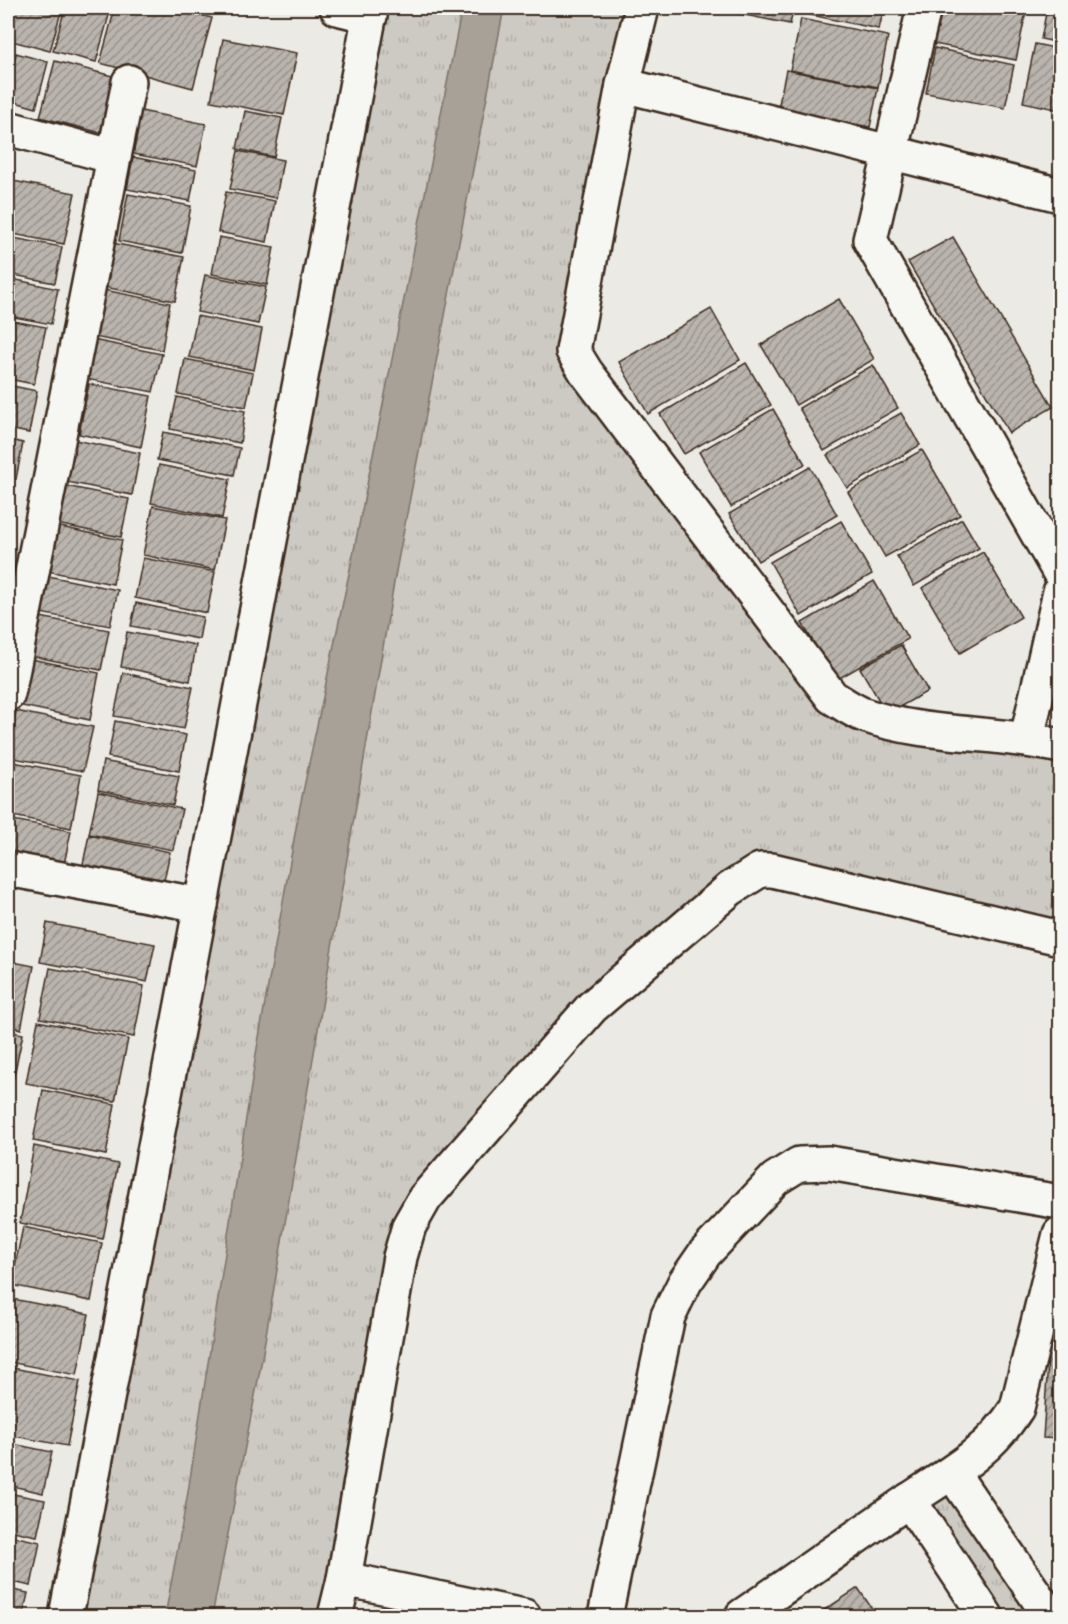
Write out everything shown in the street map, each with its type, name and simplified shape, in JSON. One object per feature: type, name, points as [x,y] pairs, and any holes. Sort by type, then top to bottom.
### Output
[{"type":"street","points":[[66,1617],[370,12],[337,8]]},
{"type":"street","points":[[642,8],[623,85],[573,351],[586,372],[832,697],[862,714],[901,725],[1026,738],[1060,746]]},
{"type":"street","points":[[924,8],[870,240],[1060,573]]},
{"type":"street","points":[[9,681],[129,82]]},
{"type":"street","points":[[623,85],[1060,195]]},
{"type":"street","points":[[8,128],[114,157]]},
{"type":"street","points":[[1026,738],[1060,592]]},
{"type":"street","points":[[8,869],[201,905]]},
{"type":"street","points":[[335,1617],[344,1579],[400,1257],[409,1226],[425,1198],[592,1007],[730,889],[760,870],[772,870],[1060,938]]},
{"type":"street","points":[[605,1617],[668,1316],[685,1282],[705,1253],[775,1179],[799,1164],[829,1163],[1060,1202]]},
{"type":"street","points":[[742,1617],[909,1500],[953,1474],[987,1444],[1017,1408],[1060,1234]]},
{"type":"street","points":[[953,1474],[1050,1617]]},
{"type":"street","points":[[909,1500],[986,1617]]},
{"type":"street","points":[[344,1579],[524,1617]]},
{"type":"green space","points":[[371,8],[642,8],[573,351],[832,697],[1060,746],[1060,936],[772,870],[730,889],[425,1198],[335,1616],[66,1616]]},
{"type":"green space","points":[[953,1474],[1050,1616],[986,1616],[909,1500]]},
{"type":"shaded area","points":[[462,8],[504,8],[396,571],[260,1370],[212,1616],[165,1616],[187,1498],[256,1054],[299,811],[354,550]]},
{"type":"building","points":[[8,8],[62,8],[50,51],[8,40]]},
{"type":"building","points":[[65,8],[111,8],[96,62],[53,51]]},
{"type":"building","points":[[115,8],[173,8],[212,18],[193,88],[100,63]]},
{"type":"building","points":[[710,8],[794,8],[790,24]]},
{"type":"building","points":[[802,8],[884,8],[879,29],[801,13]]},
{"type":"building","points":[[942,8],[1004,8],[1026,12],[1016,60],[934,44]]},
{"type":"building","points":[[1047,8],[1060,8],[1060,43],[1041,39]]},
{"type":"building","points":[[801,19],[888,36],[878,87],[790,70]]},
{"type":"building","points":[[223,39],[297,53],[284,115],[211,101]]},
{"type":"building","points":[[1035,44],[1060,49],[1060,110],[1023,102]]},
{"type":"building","points":[[935,48],[1014,65],[1005,108],[926,93]]},
{"type":"building","points":[[8,52],[14,53],[8,77]]},
{"type":"building","points":[[16,53],[48,62],[36,108],[8,100],[8,83]]},
{"type":"building","points":[[55,61],[120,78],[105,134],[40,117]]},
{"type":"building","points":[[786,70],[878,88],[870,127],[778,109]]},
{"type":"building","points":[[141,111],[206,124],[197,166],[133,154]]},
{"type":"building","points":[[245,111],[282,118],[274,157],[237,149]]},
{"type":"building","points":[[238,151],[283,160],[276,198],[230,189]]},
{"type":"building","points":[[133,157],[196,170],[190,201],[127,189]]},
{"type":"building","points":[[8,180],[75,193],[64,244],[8,233]]},
{"type":"building","points":[[226,192],[275,201],[267,242],[218,232]]},
{"type":"building","points":[[128,194],[191,206],[182,253],[119,241]]},
{"type":"building","points":[[8,237],[62,247],[55,283],[8,274]]},
{"type":"building","points":[[219,237],[274,247],[267,285],[212,274]]},
{"type":"building","points":[[953,237],[1053,407],[1009,433],[908,262]]},
{"type":"building","points":[[112,243],[184,257],[175,301],[104,287]]},
{"type":"building","points":[[205,275],[266,287],[258,324],[197,312]]},
{"type":"building","points":[[8,278],[58,289],[51,324],[8,316]]},
{"type":"building","points":[[104,290],[170,303],[162,350],[94,337]]},
{"type":"building","points":[[839,299],[874,359],[796,405],[761,345]]},
{"type":"building","points":[[711,309],[740,360],[648,414],[619,362]]},
{"type":"building","points":[[197,316],[262,329],[254,370],[189,357]]},
{"type":"building","points":[[8,320],[46,327],[34,384],[8,379]]},
{"type":"building","points":[[93,340],[162,354],[153,392],[86,379]]},
{"type":"building","points":[[185,359],[253,373],[246,407],[178,394]]},
{"type":"building","points":[[746,363],[771,405],[684,454],[660,414]]},
{"type":"building","points":[[873,365],[898,408],[824,451],[799,408]]},
{"type":"building","points":[[89,384],[151,396],[141,447],[79,434]]},
{"type":"building","points":[[8,385],[37,391],[29,433],[8,429]]},
{"type":"building","points":[[177,397],[245,411],[240,443],[170,429]]},
{"type":"building","points":[[773,409],[805,464],[731,507],[699,452]]},
{"type":"building","points":[[901,413],[920,445],[847,488],[827,455]]},
{"type":"building","points":[[163,432],[240,448],[234,475],[157,460]]},
{"type":"building","points":[[8,439],[23,443],[16,479],[8,477]]},
{"type":"building","points":[[75,440],[140,453],[132,495],[67,482]]},
{"type":"building","points":[[922,450],[960,515],[885,557],[848,492]]},
{"type":"building","points":[[159,465],[230,479],[222,518],[151,503]]},
{"type":"building","points":[[810,467],[837,515],[758,561],[729,514]]},
{"type":"building","points":[[8,483],[14,484],[8,513]]},
{"type":"building","points":[[66,486],[129,499],[121,537],[57,524]]},
{"type":"building","points":[[153,506],[225,520],[215,570],[143,555]]},
{"type":"building","points":[[962,519],[979,548],[914,586],[897,556]]},
{"type":"building","points":[[841,521],[872,574],[801,616],[770,562]]},
{"type":"building","points":[[56,526],[122,540],[113,584],[47,571]]},
{"type":"building","points":[[983,552],[1021,617],[960,653],[922,588]]},
{"type":"building","points":[[143,558],[215,572],[207,613],[135,598]]},
{"type":"building","points":[[48,576],[118,590],[110,626],[40,613]]},
{"type":"building","points":[[874,581],[908,639],[836,680],[802,623]]},
{"type":"building","points":[[136,603],[203,617],[199,639],[131,626]]},
{"type":"building","points":[[40,617],[109,630],[101,670],[31,656]]},
{"type":"building","points":[[127,632],[196,645],[190,681],[121,667]]},
{"type":"building","points":[[901,645],[928,691],[887,714],[860,668]]},
{"type":"building","points":[[31,659],[99,673],[90,720],[22,706]]},
{"type":"building","points":[[123,673],[193,687],[184,729],[114,716]]},
{"type":"building","points":[[16,711],[93,727],[83,771],[8,757]]},
{"type":"building","points":[[115,721],[186,735],[179,771],[108,757]]},
{"type":"building","points":[[8,761],[81,775],[71,828],[8,815]]},
{"type":"building","points":[[103,761],[179,776],[173,805],[98,790]]},
{"type":"building","points":[[98,792],[182,809],[173,850],[89,834]]},
{"type":"building","points":[[8,819],[71,831],[63,869],[8,857]]},
{"type":"building","points":[[89,835],[170,852],[162,890],[81,874]]},
{"type":"building","points":[[47,923],[155,944],[147,982],[40,962]]},
{"type":"building","points":[[8,961],[34,966],[21,1029],[8,1026]]},
{"type":"building","points":[[50,968],[144,986],[134,1037],[40,1018]]},
{"type":"building","points":[[38,1021],[128,1039],[115,1101],[26,1083]]},
{"type":"building","points":[[8,1031],[23,1034],[13,1080],[8,1079]]},
{"type":"building","points":[[43,1090],[115,1104],[106,1155],[33,1141]]},
{"type":"building","points":[[34,1146],[118,1164],[103,1239],[20,1223]]},
{"type":"building","points":[[23,1227],[102,1243],[91,1301],[11,1285]]},
{"type":"building","points":[[8,1298],[89,1314],[77,1375],[8,1362]]},
{"type":"building","points":[[1050,1330],[1060,1331],[1060,1439],[1043,1438]]},
{"type":"building","points":[[8,1367],[80,1381],[67,1446],[8,1435]]},
{"type":"building","points":[[8,1443],[52,1452],[43,1493],[8,1485]]},
{"type":"building","points":[[8,1493],[45,1500],[37,1536],[8,1530]]},
{"type":"building","points":[[8,1535],[40,1542],[31,1586],[8,1581]]},
{"type":"building","points":[[858,1588],[877,1616],[815,1616]]},
{"type":"building","points":[[8,1589],[28,1593],[23,1616],[8,1616]]}]
